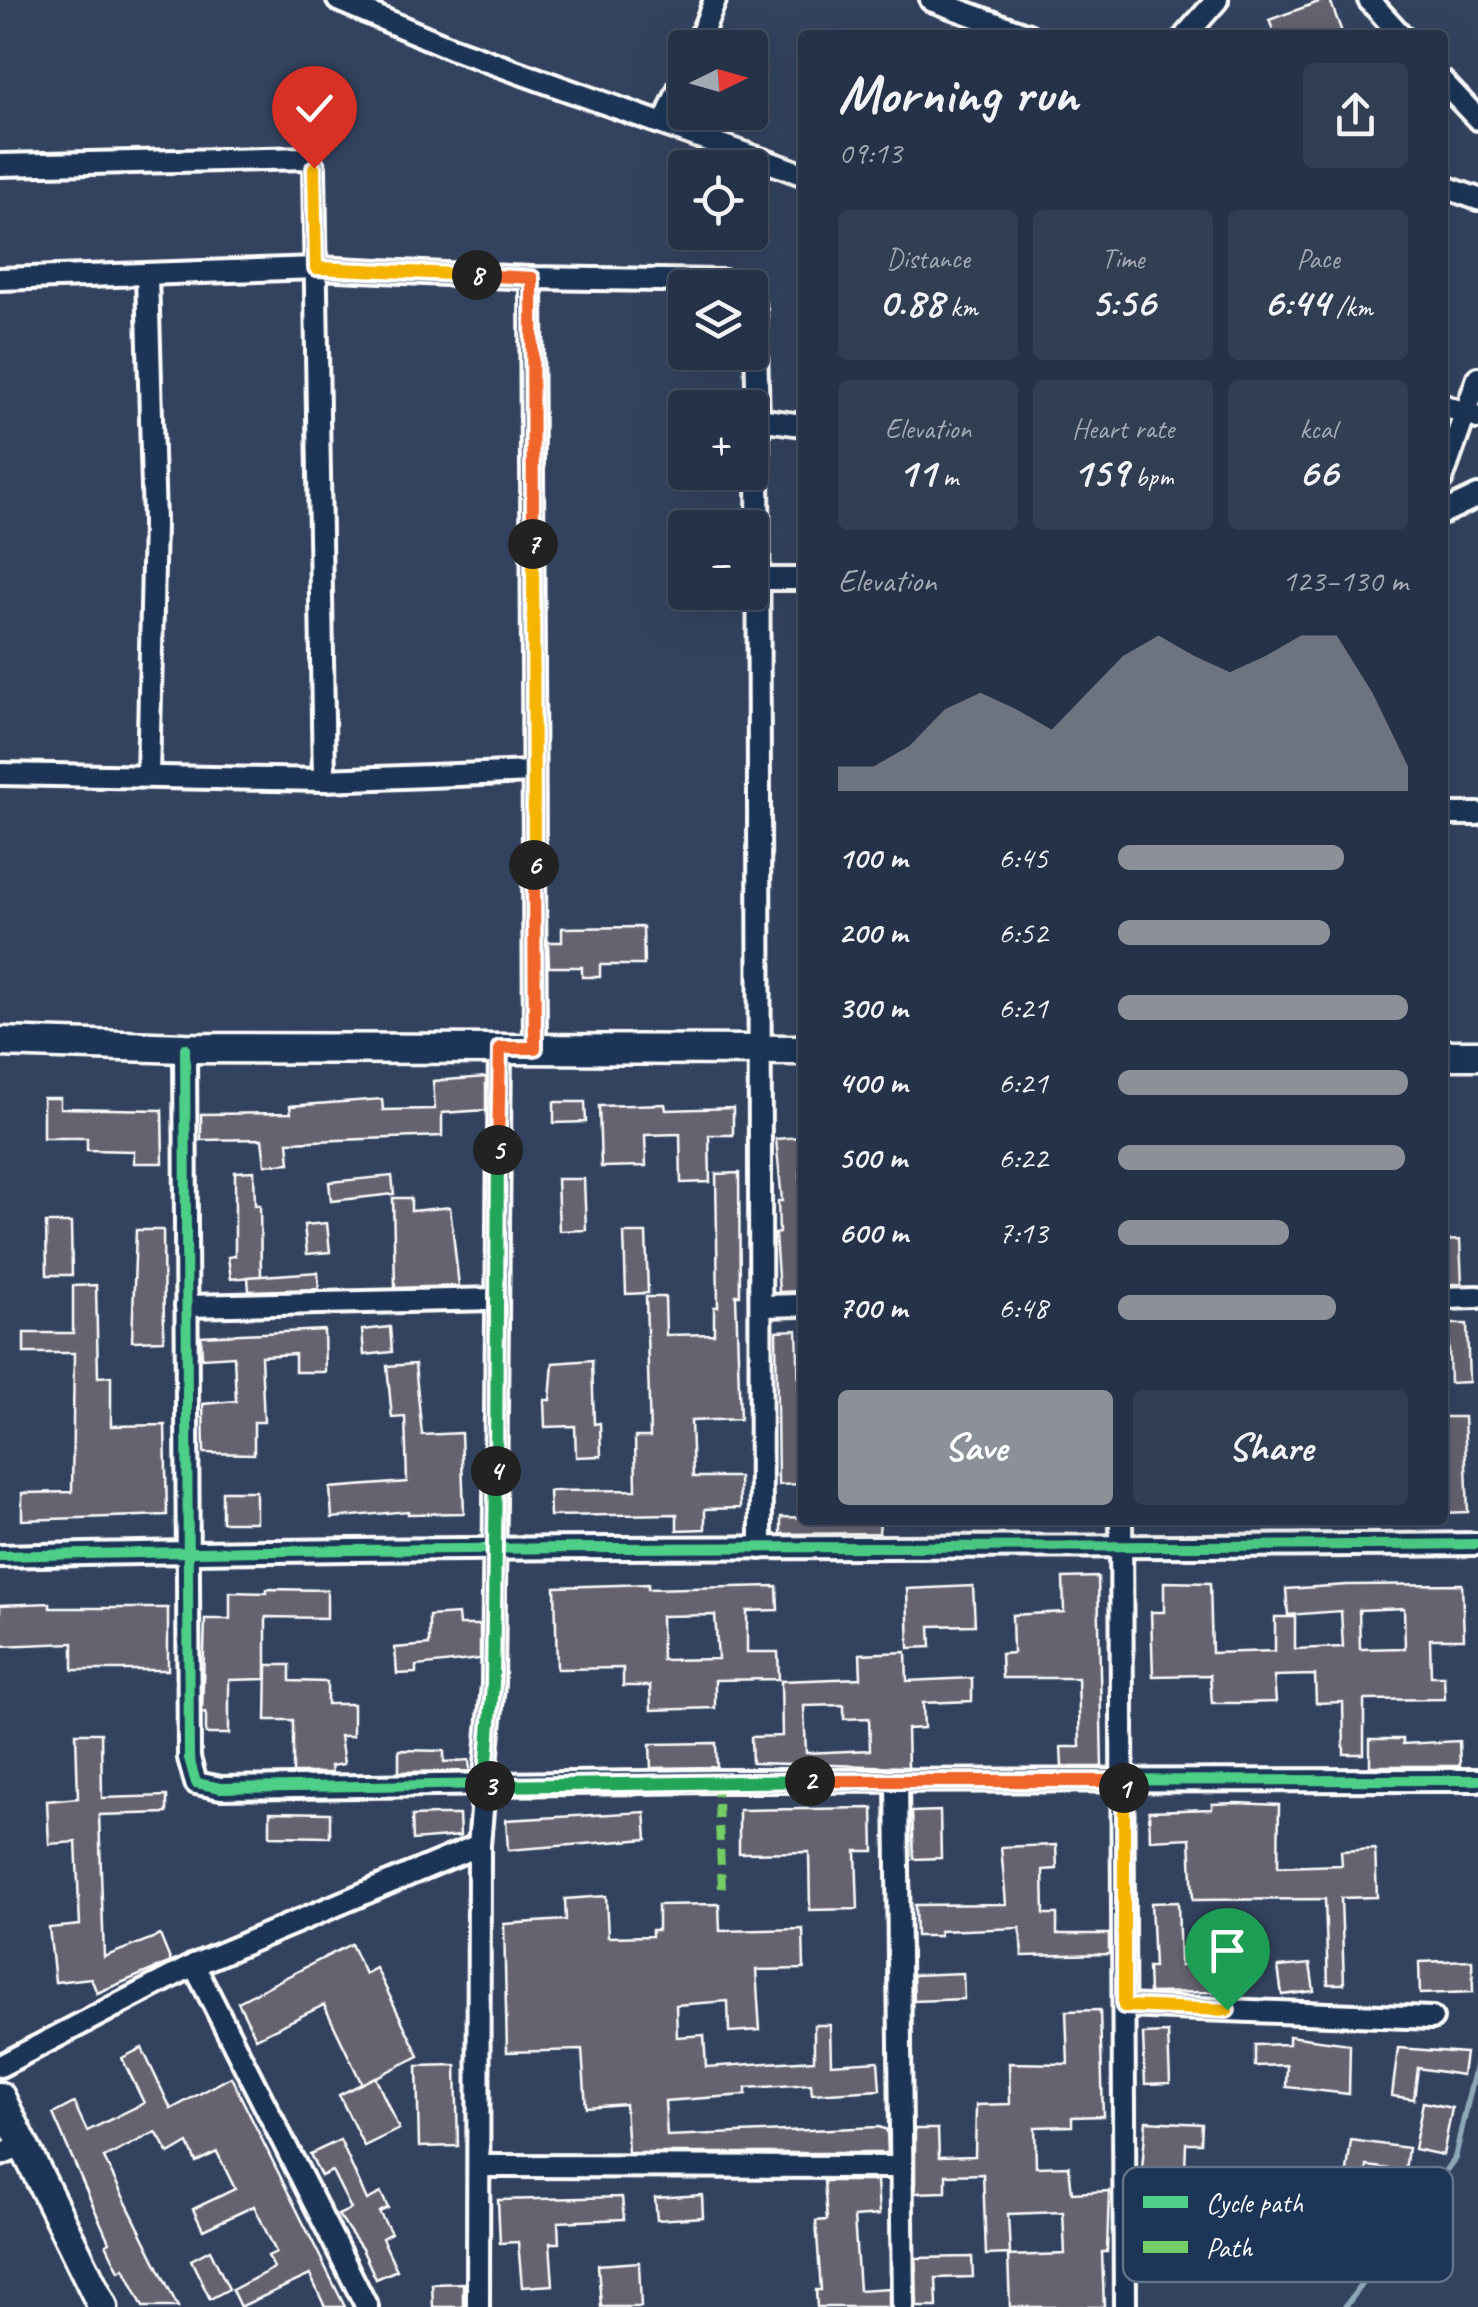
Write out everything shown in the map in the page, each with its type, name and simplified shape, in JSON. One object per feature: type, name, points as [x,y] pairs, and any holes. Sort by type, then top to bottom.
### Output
[{"type":"street","points":[[338,0],[451,48],[798,173]]},
{"type":"street","points":[[703,30],[715,0]]},
{"type":"street","points":[[1190,30],[1217,0]]},
{"type":"street","points":[[1369,0],[1396,30]]},
{"type":"street","points":[[945,2],[1015,30]]},
{"type":"street","points":[[1448,86],[1478,119]]},
{"type":"street","points":[[664,124],[668,114]]},
{"type":"street","points":[[0,165],[309,158],[314,168],[324,780]]},
{"type":"street","points":[[1448,188],[1478,198]]},
{"type":"street","points":[[0,279],[316,268],[668,281]]},
{"type":"street","points":[[147,276],[154,524],[148,776]]},
{"type":"street","points":[[532,278],[535,1048]]},
{"type":"street","points":[[1448,466],[1471,416],[1478,378]]},
{"type":"street","points":[[768,419],[798,423]]},
{"type":"street","points":[[1448,510],[1478,496]]},
{"type":"street","points":[[768,579],[798,579]]},
{"type":"street","points":[[759,610],[761,1548]]},
{"type":"street","points":[[0,774],[324,780],[533,772]]},
{"type":"street","points":[[1448,814],[1478,814]]},
{"type":"street","points":[[0,1042],[185,1048],[798,1050]]},
{"type":"street","points":[[185,1048],[189,1758],[196,1783],[221,1788],[1478,1780]]},
{"type":"street","points":[[478,2307],[479,1845],[493,1684],[497,1546],[500,1048]]},
{"type":"street","points":[[1448,1055],[1478,1055]]},
{"type":"street","points":[[1448,1298],[1478,1297]]},
{"type":"street","points":[[186,1306],[496,1299]]},
{"type":"street","points":[[762,1306],[798,1305]]},
{"type":"street","points":[[1121,1525],[1125,2167]]},
{"type":"street","points":[[0,1556],[497,1546],[1478,1544]]},
{"type":"street","points":[[897,1782],[903,2307]]},
{"type":"street","points":[[0,2066],[194,1965],[479,1845]]},
{"type":"street","points":[[194,1965],[367,2307]]},
{"type":"street","points":[[1124,2006],[1432,2018]]},
{"type":"street","points":[[0,2098],[12,2150],[102,2307]]},
{"type":"street","points":[[479,2166],[902,2167]]},
{"type":"street","points":[[1125,2282],[1125,2307]]},
{"type":"building","points":[[1330,0],[1341,30],[1273,30],[1269,20]]},
{"type":"building","points":[[643,927],[644,965],[600,965],[600,977],[582,977],[582,967],[549,967],[548,942],[562,942],[562,928]]},
{"type":"building","points":[[486,1077],[486,1110],[442,1113],[442,1136],[288,1142],[290,1163],[265,1165],[262,1139],[201,1140],[201,1114],[291,1113],[290,1106],[382,1099],[383,1110],[435,1109],[433,1081]]},
{"type":"building","points":[[43,1098],[60,1098],[60,1108],[162,1110],[163,1163],[134,1163],[134,1151],[87,1150],[87,1138],[43,1138]]},
{"type":"building","points":[[554,1102],[585,1102],[586,1122],[554,1123]]},
{"type":"building","points":[[665,1104],[666,1110],[733,1108],[733,1135],[709,1135],[710,1182],[681,1183],[680,1134],[645,1135],[646,1166],[601,1167],[599,1106]]},
{"type":"building","points":[[798,1137],[798,1291],[779,1292],[775,1234],[779,1233],[778,1201],[782,1201],[776,1139]]},
{"type":"building","points":[[254,1171],[255,1205],[260,1205],[261,1276],[231,1279],[228,1257],[235,1256],[235,1172]]},
{"type":"building","points":[[739,1173],[740,1295],[736,1295],[740,1419],[691,1421],[693,1477],[739,1477],[740,1508],[705,1509],[705,1529],[677,1530],[677,1514],[550,1516],[549,1491],[636,1490],[635,1437],[650,1437],[646,1297],[665,1297],[666,1335],[714,1334],[714,1307],[718,1307],[716,1174]]},
{"type":"building","points":[[392,1176],[394,1194],[331,1201],[329,1182]]},
{"type":"building","points":[[557,1179],[584,1179],[586,1230],[559,1231]]},
{"type":"building","points":[[393,1198],[411,1198],[411,1211],[450,1207],[459,1286],[395,1288]]},
{"type":"building","points":[[46,1223],[71,1223],[72,1275],[47,1275]]},
{"type":"building","points":[[327,1223],[330,1252],[307,1254],[304,1225]]},
{"type":"building","points":[[136,1230],[163,1230],[164,1340],[132,1341]]},
{"type":"building","points":[[624,1233],[646,1233],[648,1293],[626,1294]]},
{"type":"building","points":[[1460,1240],[1462,1284],[1448,1284],[1448,1241]]},
{"type":"building","points":[[318,1272],[319,1289],[249,1291],[248,1277]]},
{"type":"building","points":[[96,1285],[98,1377],[111,1376],[111,1426],[165,1425],[167,1515],[22,1520],[22,1493],[72,1492],[74,1353],[24,1353],[24,1333],[73,1333],[73,1286]]},
{"type":"building","points":[[1448,1324],[1467,1324],[1469,1382],[1450,1383]]},
{"type":"building","points":[[390,1327],[392,1352],[364,1355],[362,1330]]},
{"type":"building","points":[[324,1330],[325,1372],[295,1372],[295,1354],[261,1356],[264,1422],[254,1422],[254,1454],[204,1453],[203,1404],[236,1401],[234,1356],[202,1358],[201,1336]]},
{"type":"building","points":[[797,1330],[798,1484],[778,1485],[776,1331]]},
{"type":"building","points":[[592,1360],[594,1424],[600,1423],[601,1456],[576,1457],[575,1426],[545,1427],[544,1400],[550,1400],[553,1363]]},
{"type":"building","points":[[415,1364],[422,1435],[461,1433],[464,1513],[408,1511],[332,1518],[330,1488],[407,1482],[405,1417],[392,1418],[387,1366]]},
{"type":"building","points":[[1448,1417],[1464,1417],[1468,1512],[1448,1513]]},
{"type":"building","points":[[222,1491],[256,1491],[256,1522],[222,1522]]},
{"type":"building","points":[[781,1517],[798,1518],[798,1525],[880,1525],[879,1533],[781,1534]]},
{"type":"building","points":[[1098,1577],[1102,1767],[1062,1767],[1061,1747],[1080,1747],[1078,1678],[1002,1678],[1001,1654],[1013,1653],[1012,1615],[1064,1612],[1063,1578]]},
{"type":"building","points":[[1164,1582],[1210,1583],[1212,1653],[1275,1651],[1275,1617],[1295,1617],[1295,1649],[1343,1647],[1341,1611],[1288,1615],[1286,1589],[1462,1584],[1464,1639],[1430,1639],[1431,1676],[1444,1676],[1445,1699],[1364,1700],[1364,1754],[1344,1754],[1343,1702],[1316,1703],[1315,1675],[1274,1676],[1276,1702],[1239,1703],[1212,1703],[1210,1675],[1153,1676],[1151,1612],[1164,1612]],"holes":[[[1404,1608],[1405,1648],[1360,1649],[1359,1610]]]},
{"type":"building","points":[[777,1586],[778,1610],[747,1611],[747,1652],[778,1652],[779,1679],[715,1680],[715,1708],[651,1710],[650,1686],[623,1686],[623,1668],[557,1669],[555,1587]],"holes":[[[715,1615],[718,1659],[662,1660],[661,1616]]]},
{"type":"building","points":[[973,1586],[975,1625],[930,1626],[931,1647],[909,1648],[907,1589]]},
{"type":"building","points":[[267,1589],[327,1590],[327,1618],[266,1617],[266,1679],[229,1680],[229,1734],[206,1734],[206,1712],[202,1713],[205,1619],[230,1619],[230,1592],[267,1593]]},
{"type":"building","points":[[50,1603],[50,1608],[168,1608],[168,1670],[73,1670],[73,1643],[0,1646],[0,1605]]},
{"type":"building","points":[[458,1614],[459,1625],[480,1625],[480,1659],[416,1666],[416,1673],[397,1674],[395,1648],[429,1645],[429,1616]]},
{"type":"building","points":[[906,1652],[907,1681],[972,1678],[972,1701],[923,1703],[924,1728],[907,1729],[908,1767],[752,1763],[751,1737],[782,1736],[781,1681],[861,1678],[860,1654]],"holes":[[[844,1705],[844,1719],[869,1718],[870,1750],[806,1753],[804,1706]]]},
{"type":"building","points":[[267,1665],[290,1665],[290,1681],[327,1682],[327,1704],[353,1704],[353,1736],[340,1736],[344,1764],[331,1766],[332,1773],[293,1773],[293,1720],[266,1720]]},
{"type":"building","points":[[76,1733],[101,1733],[102,1798],[167,1796],[167,1813],[99,1815],[104,1957],[160,1935],[171,1962],[97,1993],[91,1978],[55,1982],[49,1928],[80,1925],[76,1842],[49,1844],[47,1801],[78,1798]]},
{"type":"building","points":[[1370,1739],[1403,1739],[1403,1744],[1459,1741],[1460,1766],[1370,1766]]},
{"type":"building","points":[[716,1743],[717,1767],[651,1768],[650,1744]]},
{"type":"building","points":[[399,1750],[444,1751],[444,1762],[469,1760],[470,1771],[399,1772]]},
{"type":"building","points":[[1212,1804],[1279,1805],[1278,1867],[1342,1865],[1341,1851],[1375,1849],[1377,1897],[1341,1898],[1344,1984],[1328,1984],[1325,1899],[1193,1900],[1190,1838],[1150,1840],[1149,1811],[1212,1809]]},
{"type":"building","points":[[873,1808],[874,1851],[856,1851],[858,1909],[810,1910],[809,1852],[739,1853],[739,1810]]},
{"type":"building","points":[[940,1811],[941,1858],[914,1859],[912,1812]]},
{"type":"building","points":[[270,1812],[330,1813],[330,1837],[270,1836]]},
{"type":"building","points":[[645,1812],[647,1839],[508,1850],[506,1820]]},
{"type":"building","points":[[459,1815],[460,1836],[413,1840],[412,1816]]},
{"type":"building","points":[[1056,1845],[1057,1869],[1043,1870],[1044,1914],[1057,1914],[1057,1934],[1109,1934],[1109,1954],[1022,1956],[1020,1928],[939,1931],[940,1936],[916,1936],[915,1905],[1006,1904],[1001,1847]]},
{"type":"building","points":[[606,1896],[608,1937],[652,1936],[652,1930],[658,1930],[658,1905],[719,1904],[720,1931],[803,1929],[804,1969],[756,1970],[760,2030],[729,2032],[728,2001],[676,2005],[677,2037],[704,2035],[706,2067],[814,2060],[814,2025],[830,2025],[831,2064],[878,2061],[880,2090],[812,2094],[811,2084],[746,2088],[746,2095],[665,2101],[667,2136],[879,2127],[887,2130],[888,2153],[628,2153],[625,2104],[586,2107],[582,2050],[507,2052],[504,1924],[566,1920],[565,1899]]},
{"type":"building","points":[[1178,1902],[1180,1966],[1212,1965],[1213,1992],[1149,1993],[1148,1967],[1154,1967],[1151,1903]]},
{"type":"building","points":[[351,1944],[365,1974],[376,1968],[419,2056],[362,2084],[324,2005],[256,2038],[238,2002]]},
{"type":"building","points":[[1472,1960],[1473,1992],[1420,1994],[1419,1962]]},
{"type":"building","points":[[1310,1964],[1314,1991],[1282,1995],[1278,1967]]},
{"type":"building","points":[[963,1973],[964,1999],[914,2001],[913,1975]]},
{"type":"building","points":[[1100,2010],[1103,2116],[1072,2117],[1072,2126],[1035,2127],[1036,2167],[1069,2166],[1072,2193],[1109,2191],[1107,2252],[1102,2252],[1104,2307],[1010,2307],[1008,2256],[1065,2254],[1063,2212],[1008,2214],[1010,2254],[986,2255],[983,2174],[946,2175],[946,2192],[915,2193],[915,2129],[938,2129],[939,2157],[975,2156],[976,2105],[1010,2104],[1009,2063],[1068,2064],[1066,2011]]},
{"type":"building","points":[[1168,2033],[1170,2083],[1145,2084],[1143,2034]]},
{"type":"building","points":[[1289,2036],[1350,2044],[1349,2094],[1286,2087],[1287,2065],[1255,2066],[1255,2045],[1289,2044]]},
{"type":"building","points":[[142,2048],[171,2109],[231,2077],[345,2307],[325,2307],[310,2275],[240,2307],[232,2290],[274,2268],[268,2256],[276,2252],[254,2206],[203,2230],[193,2209],[235,2189],[217,2152],[196,2162],[188,2143],[169,2154],[156,2132],[104,2158],[178,2307],[143,2307],[124,2268],[119,2271],[106,2244],[109,2242],[53,2114],[74,2103],[87,2131],[144,2103],[122,2058]]},
{"type":"building","points":[[1398,2048],[1465,2053],[1462,2075],[1418,2068],[1414,2099],[1392,2096]]},
{"type":"building","points":[[456,2065],[458,2146],[419,2147],[417,2066]]},
{"type":"building","points":[[375,2077],[399,2129],[364,2146],[339,2095]]},
{"type":"building","points":[[1423,2102],[1452,2108],[1443,2155],[1414,2149]]},
{"type":"building","points":[[1146,2121],[1202,2124],[1201,2143],[1186,2143],[1185,2167],[1142,2167]]},
{"type":"building","points":[[340,2140],[367,2200],[381,2193],[388,2208],[379,2212],[391,2233],[382,2238],[397,2270],[376,2279],[362,2249],[338,2215],[351,2209],[332,2171],[321,2176],[310,2154]]},
{"type":"building","points":[[1351,2140],[1408,2148],[1406,2167],[1348,2167]]},
{"type":"building","points":[[824,2181],[877,2181],[879,2215],[854,2217],[859,2290],[889,2288],[889,2307],[817,2307],[816,2290],[821,2290],[816,2221],[827,2220]]},
{"type":"building","points":[[702,2195],[703,2217],[657,2220],[655,2198]]},
{"type":"building","points":[[622,2197],[624,2219],[558,2222],[559,2243],[550,2243],[553,2285],[522,2287],[518,2242],[500,2243],[498,2200]]},
{"type":"building","points":[[210,2250],[229,2289],[210,2299],[191,2260]]},
{"type":"building","points":[[972,2257],[973,2277],[936,2278],[937,2307],[917,2307],[916,2258]]},
{"type":"building","points":[[639,2262],[641,2307],[601,2307],[598,2265]]},
{"type":"building","points":[[463,2283],[463,2307],[433,2307],[432,2284]]},
{"type":"waterway","points":[[1448,2167],[1455,2158],[1478,2057]]},
{"type":"waterway","points":[[1345,2307],[1363,2282]]},
{"type":"marked path","points":[[717,1781],[722,1889]]},
{"type":"cycle path","points":[[185,1048],[189,1758],[196,1783],[221,1788],[717,1781],[1478,1780]]},
{"type":"cycle path","points":[[0,1556],[554,1548],[1478,1544]]},
{"type":"route","points":[[314,168],[316,268],[532,278],[535,1048],[500,1048],[497,1546],[485,1786],[717,1781],[1124,1781],[1124,2006],[1227,2010]]}]
